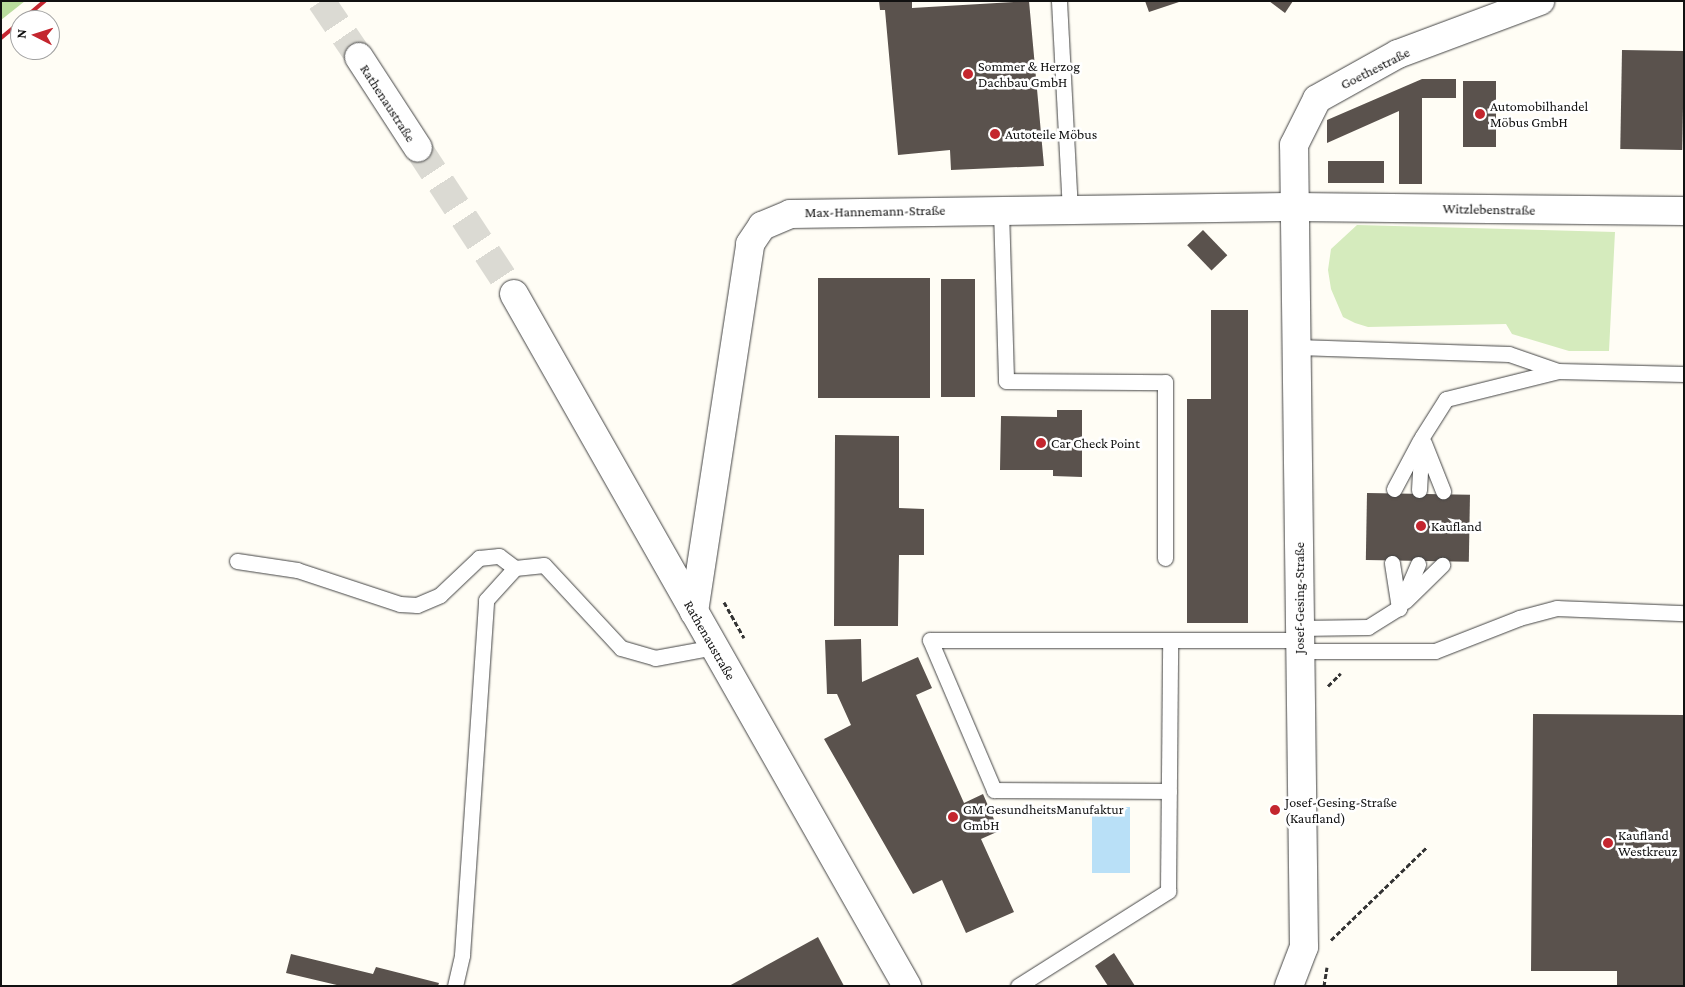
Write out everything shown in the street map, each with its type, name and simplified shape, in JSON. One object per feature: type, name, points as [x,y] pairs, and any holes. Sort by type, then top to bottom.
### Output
[{"type":"street","name":"Goethestraße","points":[[1294,207],[1294,145],[1317,99],[1398,54],[1540,1]]},
{"type":"street","name":"Rathenaustraße","points":[[359,57],[418,148]]},
{"type":"street","name":"Max-Hannemann-Straße","points":[[694,612],[750,244],[762,226],[802,211],[1294,207]]},
{"type":"street","name":"Witzlebenstraße","points":[[1294,207],[1684,211]]},
{"type":"street","name":"Josef-Gesing-Straße","points":[[1289,986],[1304,947],[1294,207]]},
{"type":"street","name":"Rathenaustraße","points":[[514,294],[907,986]]},
{"type":"lane","points":[[1059,1],[1070,209]]},
{"type":"lane","points":[[1002,210],[1006,382],[1165,382],[1165,558]]},
{"type":"lane","points":[[1297,347],[1509,354],[1558,371]]},
{"type":"lane","points":[[1394,489],[1422,437],[1446,399],[1558,371],[1684,374]]},
{"type":"lane","points":[[1419,490],[1422,437]]},
{"type":"lane","points":[[1422,437],[1443,491]]},
{"type":"lane","points":[[237,561],[297,570],[400,604],[417,606],[440,595],[479,558],[499,556],[515,568]]},
{"type":"lane","points":[[1392,563],[1399,608]]},
{"type":"lane","points":[[1399,608],[1418,564]]},
{"type":"lane","points":[[455,986],[462,955],[486,600],[515,568],[544,565],[621,648],[655,658],[715,647]]},
{"type":"lane","points":[[1299,640],[1368,627],[1399,608],[1442,565]]},
{"type":"lane","points":[[1168,791],[994,790],[930,640],[1299,640],[1435,651],[1519,618],[1557,608],[1684,612]]},
{"type":"lane","points":[[1018,986],[1168,891],[1170,640]]},
{"type":"path","points":[[1327,694],[1328,686],[1340,674],[1348,672]]},
{"type":"path","points":[[1327,934],[1327,944],[1428,847]]},
{"type":"path","points":[[1324,986],[1327,960]]},
{"type":"green space","points":[[1,1],[25,1],[14,10],[10,10],[10,13],[1,20]]},
{"type":"green space","points":[[1357,225],[1615,232],[1609,351],[1569,351],[1512,334],[1506,324],[1368,327],[1343,317],[1331,289],[1328,270],[1331,249]]},
{"type":"water","points":[[1092,807],[1130,807],[1130,873],[1092,873]]},
{"type":"building","points":[[879,1],[912,1],[912,8],[1029,1],[1044,166],[951,170],[950,150],[898,155],[885,10],[880,10]]},
{"type":"building","points":[[1145,1],[1179,1],[1179,2],[1149,12]]},
{"type":"building","points":[[1269,1],[1293,1],[1285,13]]},
{"type":"building","points":[[1622,50],[1684,51],[1682,150],[1620,149]]},
{"type":"building","points":[[1422,79],[1456,79],[1456,98],[1422,98],[1422,184],[1399,184],[1399,111],[1327,143],[1327,120]]},
{"type":"building","name":"Automobilhandel Möbus GmbH","points":[[1463,81],[1496,81],[1496,147],[1463,147]]},
{"type":"building","points":[[1328,161],[1384,161],[1384,183],[1328,183]]},
{"type":"building","points":[[1203,230],[1227,255],[1211,270],[1187,245]]},
{"type":"building","points":[[818,278],[930,278],[930,398],[818,398]]},
{"type":"building","points":[[941,279],[975,279],[975,397],[941,397]]},
{"type":"building","points":[[1211,310],[1248,310],[1248,623],[1187,623],[1187,399],[1211,399]]},
{"type":"building","name":"Car Check Point","points":[[1057,410],[1082,410],[1082,477],[1053,476],[1053,470],[1000,470],[1001,416],[1057,417]]},
{"type":"building","points":[[835,435],[899,436],[899,508],[924,509],[924,555],[899,555],[898,626],[834,626]]},
{"type":"building","points":[[1367,493],[1470,495],[1469,562],[1366,560]]},
{"type":"building","points":[[861,639],[862,682],[918,657],[932,688],[916,695],[964,803],[983,794],[999,831],[981,839],[1014,912],[966,933],[942,880],[913,894],[824,739],[851,725],[837,694],[827,694],[825,640]]},
{"type":"building","name":"Kaufland Westkreuz","points":[[1533,714],[1684,715],[1684,986],[1617,986],[1617,971],[1531,971]]},
{"type":"building","points":[[818,937],[844,986],[729,986]]},
{"type":"building","points":[[1114,953],[1135,986],[1108,986],[1095,966]]},
{"type":"building","points":[[291,954],[373,974],[376,967],[439,983],[438,986],[341,986],[286,973]]},
{"type":"tunnel","points":[[321,1],[359,57]]},
{"type":"tunnel","points":[[418,148],[514,294]]},
{"type":"railway","points":[[34,10],[45,1]]},
{"type":"railway","points":[[1,38],[10,30]]},
{"type":"place","name":"Sommer & Herzog Dachbau GmbH","points":[[968,74]]},
{"type":"place","name":"Automobilhandel Möbus GmbH","points":[[1480,114]]},
{"type":"place","name":"Autoteile Möbus","points":[[995,134]]},
{"type":"place","name":"Car Check Point","points":[[1041,443]]},
{"type":"place","name":"Kaufland","points":[[1421,526]]},
{"type":"place","name":"Josef-Gesing-Straße (Kaufland)","points":[[1275,810]]},
{"type":"place","name":"GM GesundheitsManufaktur GmbH","points":[[953,817]]},
{"type":"place","name":"Kaufland Westkreuz","points":[[1608,843]]}]
